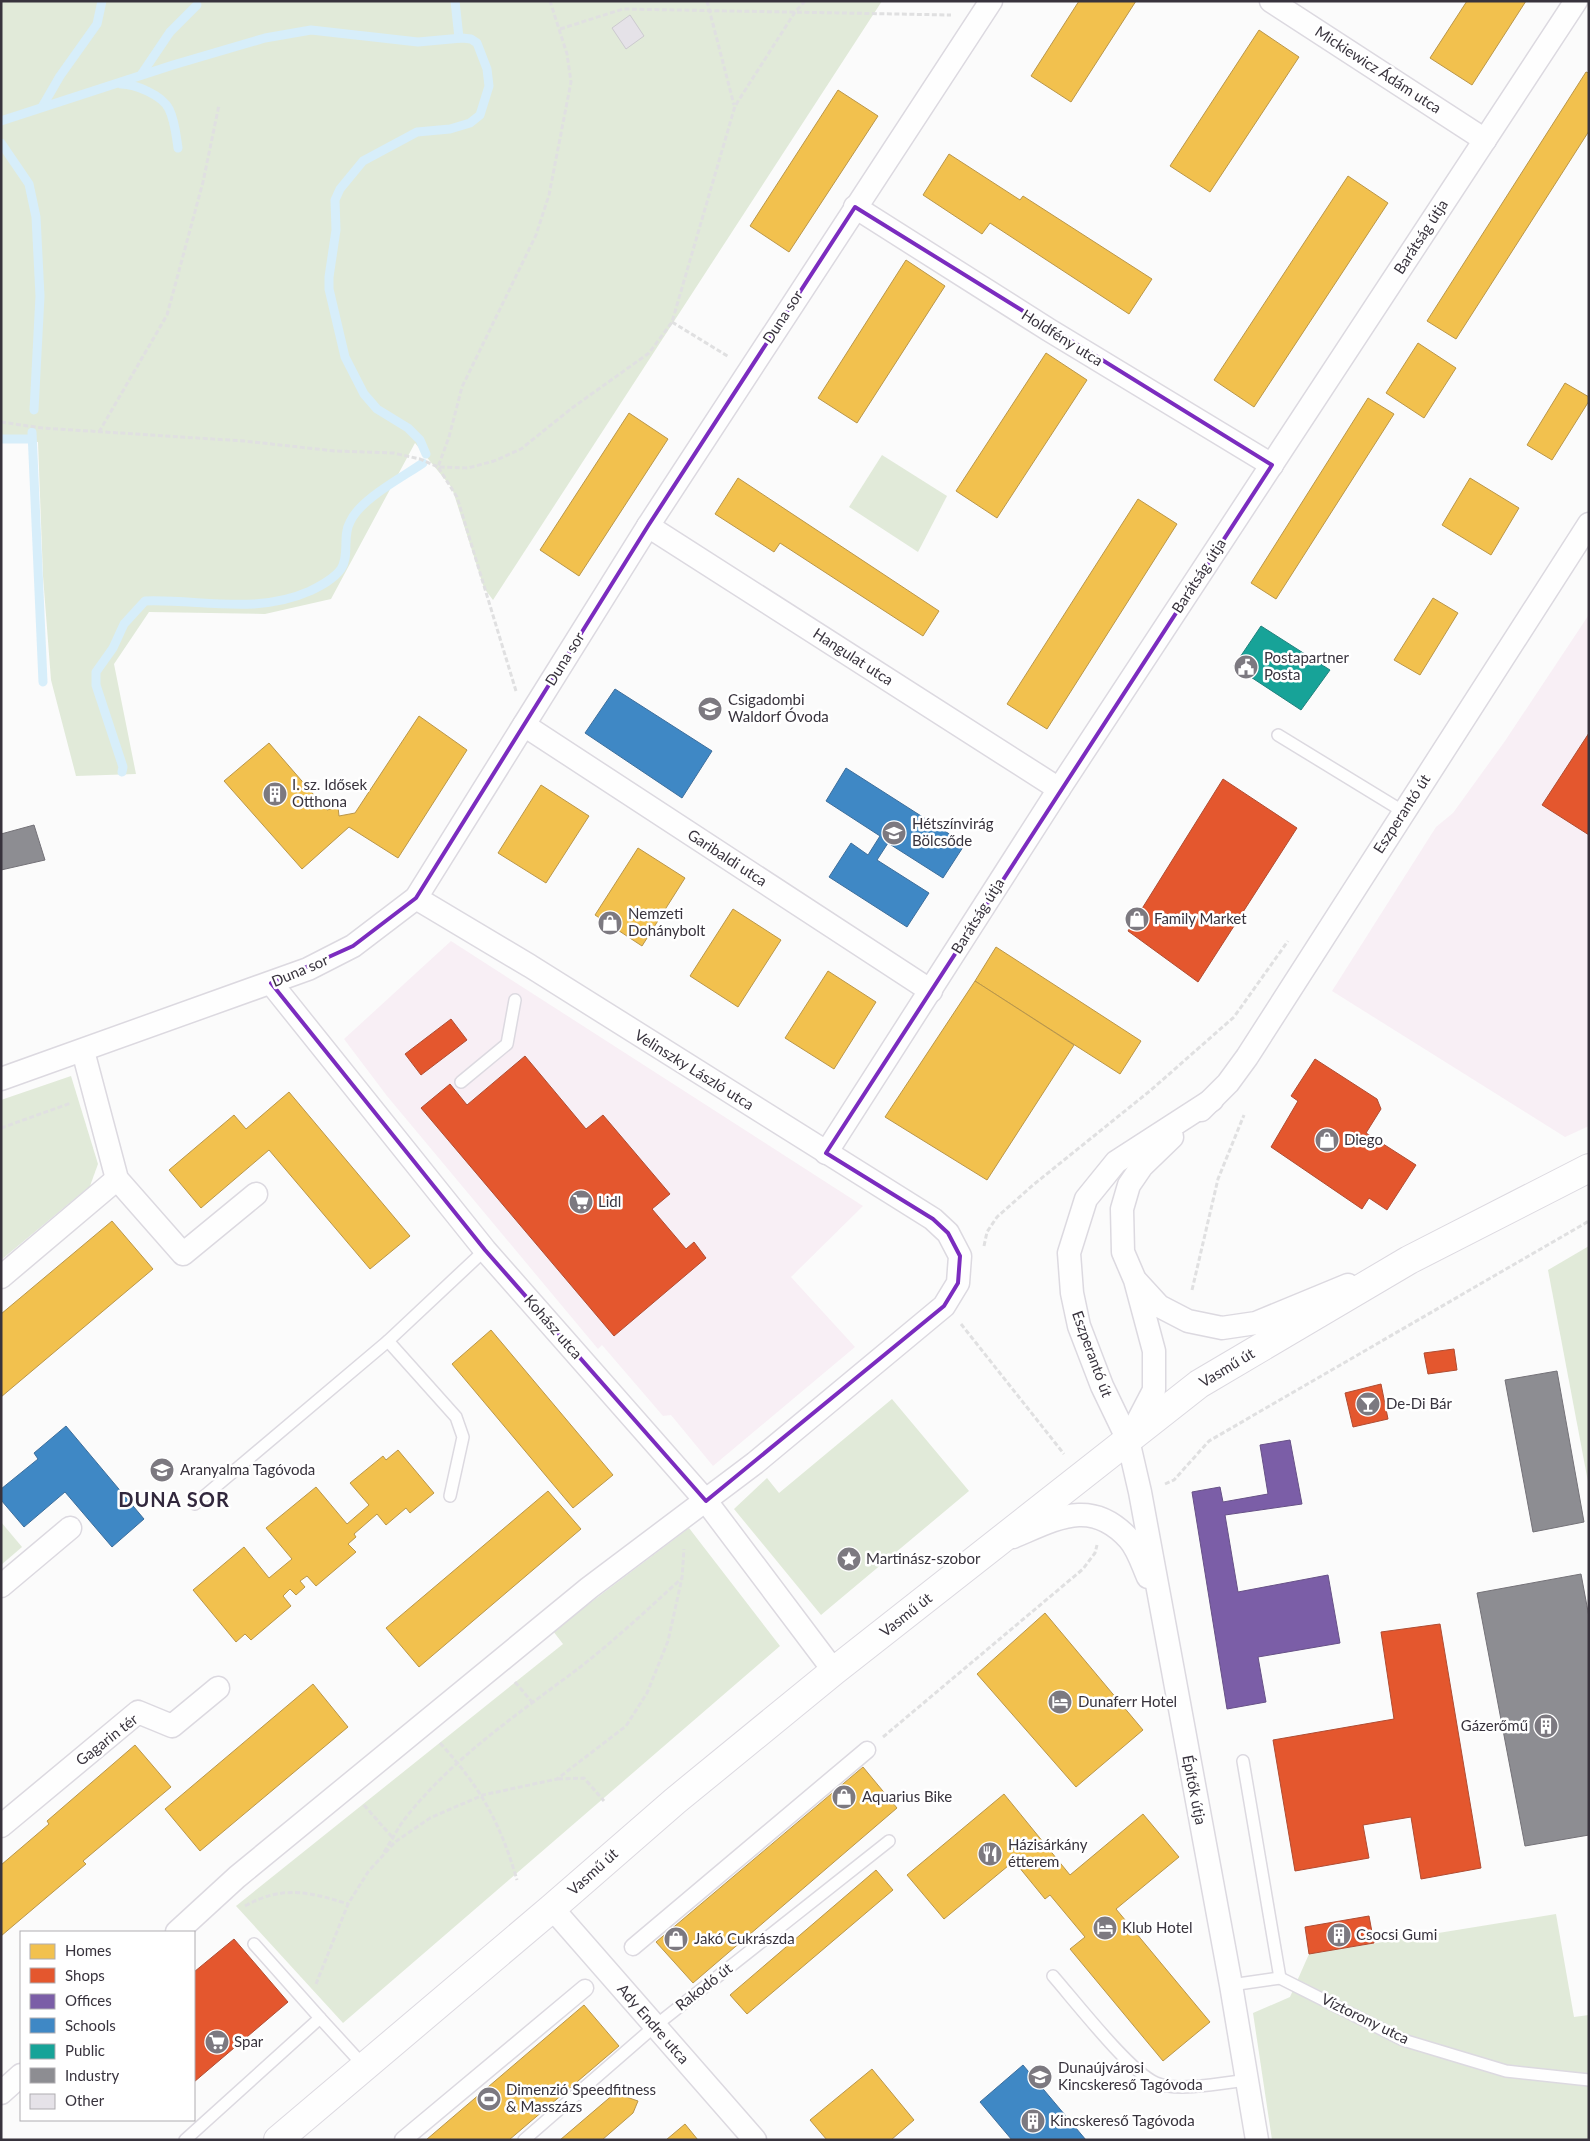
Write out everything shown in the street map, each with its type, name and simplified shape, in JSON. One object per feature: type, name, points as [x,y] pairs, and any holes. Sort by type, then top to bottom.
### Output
[{"type":"street","name":"Duna sor","points":[[1,1079],[308,969],[353,946],[416,898],[648,526],[991,1]]},
{"type":"street","name":"Mickiewicz Ádám utca","points":[[1271,1],[1485,140]]},
{"type":"street","name":"Barátság útja","points":[[826,1154],[1059,789],[1576,1]]},
{"type":"street","name":"Holdfény utca","points":[[855,207],[1049,330],[1272,465]]},
{"type":"street","name":"Eszperantó út","points":[[1128,1440],[1154,1390],[1154,1351],[1135,1280],[1123,1252],[1121,1232],[1122,1209],[1129,1185],[1142,1166],[1212,1100],[1248,1057],[1589,524]]},
{"type":"street","name":"Hangulat utca","points":[[648,526],[1059,789]]},
{"type":"street","name":"Garibaldi utca","points":[[524,725],[931,991]]},
{"type":"street","name":"Velinszky László utca","points":[[416,898],[530,966],[826,1154],[934,1219],[948,1233],[960,1256],[958,1283],[944,1306],[755,1463],[706,1500]]},
{"type":"street","name":"Kohász utca","points":[[271,983],[485,1250],[706,1500],[834,1671]]},
{"type":"street","points":[[83,1051],[117,1179],[183,1254],[256,1194]]},
{"type":"street","name":"Eszperantó út","points":[[1128,1440],[1102,1386],[1079,1326],[1072,1293],[1070,1253],[1086,1199],[1116,1162],[1212,1100]]},
{"type":"street","name":"Vasmű út","points":[[278,2140],[675,1801],[834,1671],[1199,1384],[1409,1260],[1589,1168]]},
{"type":"street","points":[[1,1277],[117,1179]]},
{"type":"street","name":"Eszperantó út","points":[[1135,1280],[1159,1306],[1188,1321],[1222,1328],[1256,1323],[1409,1260]]},
{"type":"street","name":"Építők útja","points":[[1128,1440],[1161,1603],[1170,1663],[1231,1985],[1257,2140]]},
{"type":"street","points":[[178,1931],[223,1889],[589,1588],[706,1500]]},
{"type":"street","points":[[998,1543],[1066,1515],[1085,1514],[1106,1521],[1130,1540],[1161,1603]]},
{"type":"street","points":[[1,1586],[70,1528]]},
{"type":"street","name":"Gagarin tér","points":[[1,1826],[138,1712],[172,1726],[218,1688]]},
{"type":"street","points":[[633,1947],[867,1750]]},
{"type":"street","name":"Ady Endre utca","points":[[552,1908],[755,2140]]},
{"type":"street","points":[[404,2140],[585,1988]]},
{"type":"street","points":[[1,2093],[20,2076]]},
{"type":"lane","points":[[1278,735],[1404,812]]},
{"type":"lane","points":[[461,1082],[507,1044],[515,1000]]},
{"type":"lane","points":[[195,1504],[388,1341],[485,1250]]},
{"type":"lane","points":[[388,1341],[456,1417],[463,1437],[450,1496]]},
{"type":"lane","points":[[1231,1985],[1280,1978],[1243,1761]]},
{"type":"lane","name":"Rakodó út","points":[[524,2140],[655,2026],[889,1841]]},
{"type":"lane","points":[[254,1944],[364,2066]]},
{"type":"lane","points":[[1053,1976],[1129,2062],[1156,2083],[1194,2087],[1247,2080]]},
{"type":"lane","name":"Víztorony utca","points":[[1280,1978],[1403,2040],[1506,2071],[1588,2078]]},
{"type":"lane","points":[[185,2140],[320,2018]]},
{"type":"path","points":[[438,466],[449,437],[462,387],[536,235],[549,194],[571,82],[567,54],[550,1]]},
{"type":"path","points":[[706,1],[735,106]]},
{"type":"path","points":[[1,422],[99,432],[244,441],[335,451],[393,453],[420,459],[438,466],[468,468],[494,461],[521,449],[572,408],[649,353],[672,322],[735,106],[795,12],[805,1]]},
{"type":"path","points":[[560,29],[623,9],[954,15]]},
{"type":"path","points":[[99,432],[167,315],[203,182],[220,105]]},
{"type":"path","points":[[672,322],[730,358]]},
{"type":"path","points":[[438,466],[457,497],[516,694]]},
{"type":"path","points":[[997,1217],[1033,1184],[1152,1090],[1234,1017],[1291,937]]},
{"type":"path","points":[[1,1128],[95,1094]]},
{"type":"path","points":[[1192,1290],[1218,1178],[1244,1115]]},
{"type":"path","points":[[1174,1480],[1209,1440],[1589,1221]]},
{"type":"path","points":[[960,1323],[1047,1434]]},
{"type":"path","points":[[867,1750],[1083,1569],[1095,1553],[1100,1536]]},
{"type":"path","points":[[557,1779],[626,1726],[648,1693],[668,1641],[682,1578],[684,1540]]},
{"type":"path","points":[[380,1858],[407,1816],[458,1763],[629,1626],[682,1578]]},
{"type":"path","points":[[515,1682],[532,1702]]},
{"type":"path","points":[[440,1743],[483,1796],[505,1840],[517,1880]]},
{"type":"path","points":[[314,1991],[348,1904],[368,1872],[395,1842],[430,1818],[483,1796],[557,1779],[584,1778],[604,1801]]},
{"type":"path","points":[[364,1805],[393,1838]]},
{"type":"path","points":[[223,1889],[243,1908],[258,1899],[287,1891],[317,1894],[348,1904]]},
{"type":"highlighted area","points":[[855,207],[1272,465],[826,1153],[933,1219],[948,1233],[960,1256],[958,1283],[944,1306],[706,1501],[485,1250],[271,983],[353,946],[416,898],[648,526]]},
{"type":"shaded area","points":[[1588,616],[1589,1126],[1565,1137],[1332,991],[1436,827],[1453,813],[1505,741]]},
{"type":"shaded area","points":[[451,941],[863,1206],[791,1277],[855,1347],[713,1466],[671,1415],[663,1416],[602,1345],[598,1349],[387,1096],[344,1039]]},
{"type":"green space","points":[[1,1],[882,1],[493,600],[484,588],[452,488],[415,443],[331,599],[265,614],[149,612],[114,664],[136,774],[76,776],[51,680],[43,576],[38,442],[1,443]]},
{"type":"green space","points":[[882,455],[947,496],[918,552],[849,507]]},
{"type":"green space","points":[[71,1076],[98,1164],[90,1186],[1,1260],[1,1100]]},
{"type":"green space","points":[[1589,1246],[1589,1487],[1548,1270]]},
{"type":"green space","points":[[892,1399],[969,1491],[821,1615],[734,1509],[767,1478],[779,1493]]},
{"type":"green space","points":[[1,1522],[22,1547],[1,1565]]},
{"type":"green space","points":[[689,1528],[780,1646],[343,2023],[236,1906],[563,1644],[553,1631]]},
{"type":"green space","points":[[1556,1914],[1574,2017],[1589,2015],[1589,2140],[1272,2140],[1253,2013],[1290,1997],[1309,1954]]},
{"type":"building: Homes","points":[[1079,1],[1136,1],[1071,102],[1031,76]]},
{"type":"building: Homes","points":[[1467,1],[1526,1],[1472,85],[1430,58]]},
{"type":"building: Homes","points":[[1259,30],[1299,57],[1210,192],[1170,166]]},
{"type":"building: Homes","points":[[1586,72],[1589,73],[1589,131],[1456,339],[1427,321]]},
{"type":"building: Homes","points":[[838,90],[878,116],[789,252],[750,226]]},
{"type":"building: Homes","points":[[949,154],[1020,200],[1023,196],[1152,279],[1129,314],[990,223],[982,234],[923,195]]},
{"type":"building: Homes","points":[[1348,176],[1388,203],[1254,407],[1214,380]]},
{"type":"building: Homes","points":[[906,260],[945,286],[857,423],[818,398]]},
{"type":"building: Homes","points":[[1418,343],[1456,368],[1424,418],[1386,393]]},
{"type":"building: Homes","points":[[1046,353],[1087,380],[997,518],[956,491]]},
{"type":"building: Homes","points":[[1565,383],[1589,397],[1589,401],[1552,460],[1527,445]]},
{"type":"building: Homes","points":[[1368,398],[1394,414],[1276,599],[1251,583]]},
{"type":"building: Homes","points":[[629,413],[668,439],[579,576],[540,550]]},
{"type":"building: Homes","points":[[738,478],[939,611],[923,636],[780,543],[774,552],[715,514]]},
{"type":"building: Homes","points":[[1470,478],[1519,508],[1491,555],[1442,525]]},
{"type":"building: Homes","points":[[1138,499],[1177,524],[1047,729],[1007,704]]},
{"type":"building: Homes","points":[[1433,598],[1458,613],[1420,675],[1394,660]]},
{"type":"building: Homes","name":"I. sz. Idősek Otthona","points":[[419,716],[467,750],[398,858],[349,827],[302,869],[224,781],[269,743],[327,810],[338,807],[339,816],[355,813]]},
{"type":"building: Homes","points":[[541,785],[589,816],[546,883],[498,853]]},
{"type":"building: Homes","points":[[638,848],[685,878],[642,946],[595,915]]},
{"type":"building: Homes","points":[[733,909],[781,940],[738,1007],[690,976]]},
{"type":"building: Homes","points":[[996,947],[1141,1041],[1120,1074],[975,981]]},
{"type":"building: Homes","points":[[828,971],[876,1002],[834,1069],[785,1038]]},
{"type":"building: Homes","points":[[975,981],[1074,1045],[987,1180],[885,1117]]},
{"type":"building: Homes","points":[[289,1092],[410,1236],[370,1269],[269,1150],[201,1208],[169,1170],[234,1115],[246,1129]]},
{"type":"building: Homes","points":[[112,1221],[153,1269],[1,1397],[1,1314]]},
{"type":"building: Homes","points":[[491,1330],[613,1475],[573,1508],[452,1364]]},
{"type":"building: Homes","points":[[398,1450],[434,1493],[410,1513],[406,1508],[386,1525],[377,1514],[354,1534],[356,1537],[348,1544],[356,1552],[316,1586],[307,1576],[300,1581],[305,1587],[296,1595],[290,1589],[283,1596],[291,1606],[251,1640],[245,1634],[236,1642],[193,1590],[244,1547],[269,1578],[292,1559],[266,1528],[316,1487],[347,1524],[369,1505],[350,1483],[383,1456],[386,1460]]},
{"type":"building: Homes","points":[[548,1491],[581,1529],[419,1667],[386,1628]]},
{"type":"building: Homes","name":"Dunaferr Hotel","points":[[1045,1613],[1143,1730],[1076,1787],[977,1674]]},
{"type":"building: Homes","points":[[313,1684],[348,1727],[200,1851],[165,1809]]},
{"type":"building: Homes","points":[[135,1745],[171,1787],[83,1861],[86,1864],[1,1936],[1,1865],[49,1824],[47,1821]]},
{"type":"building: Homes","points":[[863,1767],[897,1808],[693,1983],[656,1942]]},
{"type":"building: Homes","name":"Klub Hotel","points":[[1004,1794],[1070,1875],[1143,1814],[1179,1857],[1116,1909],[1210,2022],[1163,2061],[1070,1949],[1085,1937],[1050,1895],[1045,1899],[1014,1861],[944,1919],[907,1875]]},
{"type":"building: Homes","points":[[876,1870],[893,1890],[747,2014],[730,1995]]},
{"type":"building: Homes","points":[[584,2005],[619,2046],[509,2140],[426,2140]]},
{"type":"building: Homes","points":[[872,2069],[914,2120],[891,2140],[827,2140],[810,2120]]},
{"type":"building: Homes","points":[[615,2093],[638,2101],[633,2113],[602,2140],[560,2140]]},
{"type":"building: Homes","points":[[685,2124],[698,2140],[666,2140]]},
{"type":"building: Shops","points":[[1589,733],[1589,835],[1542,805]]},
{"type":"building: Shops","points":[[1223,779],[1297,828],[1198,982],[1128,931]]},
{"type":"building: Shops","points":[[451,1019],[467,1040],[421,1075],[405,1054]]},
{"type":"building: Shops","name":"Lidl","points":[[525,1056],[586,1129],[603,1115],[670,1194],[652,1209],[686,1249],[694,1242],[706,1258],[614,1336],[421,1108],[450,1084],[467,1105]]},
{"type":"building: Shops","name":"Diego","points":[[1315,1059],[1377,1099],[1381,1109],[1366,1133],[1416,1165],[1387,1210],[1369,1198],[1362,1209],[1271,1147],[1298,1101],[1291,1096]]},
{"type":"building: Shops","points":[[1454,1349],[1457,1370],[1428,1374],[1424,1353]]},
{"type":"building: Shops","points":[[1381,1384],[1388,1419],[1353,1427],[1345,1393]]},
{"type":"building: Shops","points":[[1440,1624],[1481,1868],[1421,1879],[1411,1817],[1363,1825],[1369,1858],[1295,1871],[1273,1740],[1394,1719],[1381,1632]]},
{"type":"building: Shops","name":"Csocsi Gumi","points":[[1369,1916],[1374,1943],[1309,1954],[1305,1927]]},
{"type":"building: Shops","name":"Spar","points":[[234,1939],[288,2002],[195,2081],[195,1971]]},
{"type":"building: Offices","points":[[1290,1440],[1302,1504],[1225,1515],[1238,1592],[1328,1575],[1340,1643],[1258,1657],[1266,1702],[1227,1709],[1192,1492],[1220,1487],[1223,1502],[1268,1494],[1260,1445]]},
{"type":"building: Schools","points":[[615,689],[712,751],[682,798],[585,733]]},
{"type":"building: Schools","points":[[846,768],[965,844],[943,878],[888,843],[877,860],[929,893],[907,927],[829,877],[851,843],[868,855],[880,836],[826,801]]},
{"type":"building: Schools","points":[[66,1426],[144,1519],[112,1547],[65,1492],[24,1527],[1,1500],[1,1489],[38,1459],[34,1453]]},
{"type":"building: Schools","name":"Kincskereső Tagóvoda","points":[[1023,2065],[1086,2140],[1012,2140],[980,2102]]},
{"type":"building: Public","points":[[1261,626],[1330,670],[1301,710],[1234,666]]},
{"type":"building: Industry","points":[[34,825],[45,860],[1,870],[1,834]]},
{"type":"building: Industry","points":[[1557,1371],[1584,1522],[1533,1532],[1505,1380]]},
{"type":"building: Industry","name":"Gázerőmű","points":[[1581,1574],[1589,1617],[1589,1835],[1525,1846],[1477,1593]]},
{"type":"building: Other","points":[[630,15],[644,36],[626,49],[612,28]]},
{"type":"waterway","points":[[42,107],[60,76],[97,24],[102,1]]},
{"type":"waterway","points":[[455,1],[459,38]]},
{"type":"waterway","points":[[141,75],[170,32],[197,5]]},
{"type":"waterway","points":[[1,121],[173,65],[265,38],[311,30],[418,42],[462,38],[471,39],[477,43],[487,69],[489,86],[480,115],[470,123],[450,129],[417,132],[363,161],[340,189],[335,200],[336,230],[329,289],[345,357],[364,394],[377,409],[408,428],[420,440],[426,454]]},
{"type":"waterway","points":[[121,84],[127,84],[148,91],[166,104],[173,118],[178,148]]},
{"type":"waterway","points":[[1,143],[29,184],[36,217],[40,296],[34,410]]},
{"type":"waterway","points":[[32,432],[43,682]]},
{"type":"waterway","points":[[1,439],[31,439]]},
{"type":"waterway","points":[[122,772],[123,767],[96,685],[96,672],[113,648],[124,624],[145,601],[249,604],[290,598],[310,591],[331,579],[344,564],[346,533],[355,513],[372,497],[423,463]]},
{"type":"place","name":"Postapartner Posta","points":[[1246,667]]},
{"type":"place","name":"Csigadombi Waldorf Óvoda","points":[[710,709]]},
{"type":"place","name":"I. sz. Idősek Otthona","points":[[275,794]]},
{"type":"place","name":"Hétszínvirág Bölcsőde","points":[[894,833]]},
{"type":"place","name":"Family Market","points":[[1137,919]]},
{"type":"place","name":"Nemzeti Dohánybolt","points":[[610,923]]},
{"type":"place","name":"Diego","points":[[1327,1140]]},
{"type":"place","name":"Lidl","points":[[581,1202]]},
{"type":"place","name":"De-Di Bár","points":[[1368,1404]]},
{"type":"place","name":"Aranyalma Tagóvoda","points":[[162,1470]]},
{"type":"place","name":"Martinász-szobor","points":[[849,1559]]},
{"type":"place","name":"Dunaferr Hotel","points":[[1060,1702]]},
{"type":"place","name":"Gázerőmű","points":[[1546,1726]]},
{"type":"place","name":"Aquarius Bike","points":[[844,1797]]},
{"type":"place","name":"Házisárkány étterem","points":[[990,1854]]},
{"type":"place","name":"Klub Hotel","points":[[1105,1928]]},
{"type":"place","name":"Csocsi Gumi","points":[[1339,1935]]},
{"type":"place","name":"Jakó Cukrászda","points":[[676,1939]]},
{"type":"place","name":"Spar","points":[[217,2042]]},
{"type":"place","name":"Dunaújvárosi Kincskereső Tagóvoda","points":[[1040,2077]]},
{"type":"place","name":"Dimenzió Speedfitness & Masszázs","points":[[489,2099]]},
{"type":"place","name":"Kincskereső Tagóvoda","points":[[1033,2121]]},
{"type":"district","name":"DUNA SOR","points":[[174,1500]]}]
